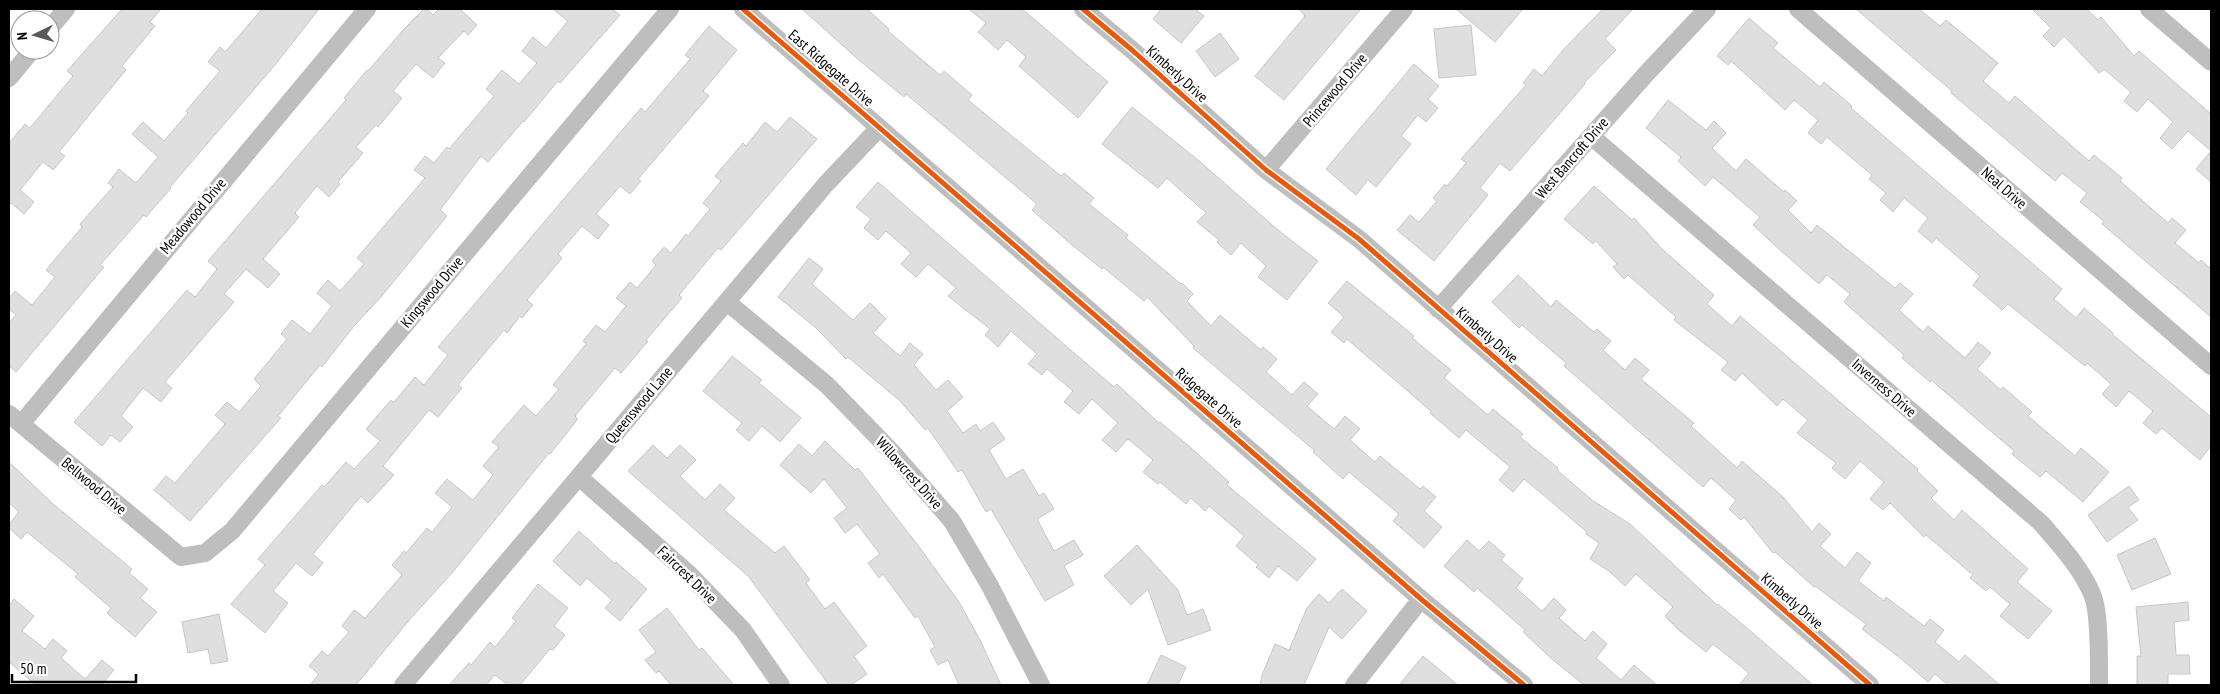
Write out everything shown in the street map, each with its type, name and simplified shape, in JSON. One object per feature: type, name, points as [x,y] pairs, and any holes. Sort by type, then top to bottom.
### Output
[{"type":"street","name":"Meadowood Drive","points":[[15,419],[366,9]]},
{"type":"street","name":"Kingswood Drive","points":[[181,557],[205,553],[232,531],[670,9]]},
{"type":"street","name":"East Ridgegate Drive","points":[[743,9],[879,128]]},
{"type":"street","name":"Kimberly Drive","points":[[1083,9],[1132,50],[1266,170],[1354,234],[1870,685]]},
{"type":"street","name":"Princewood Drive","points":[[1266,170],[1404,9]]},
{"type":"street","name":"West Bancroft Drive","points":[[1438,309],[1591,136],[1707,9]]},
{"type":"street","name":"Neal Drive","points":[[1798,9],[2211,366]]},
{"type":"street","points":[[2149,9],[2211,62]]},
{"type":"street","points":[[9,78],[24,60]]},
{"type":"street","name":"Queenswood Lane","points":[[403,685],[826,184],[879,128]]},
{"type":"street","name":"Ridgegate Drive","points":[[879,128],[1421,599],[1524,685]]},
{"type":"street","name":"Inverness Drive","points":[[1591,136],[2041,523],[2070,555],[2093,596],[2098,636],[2099,685]]},
{"type":"street","name":"Willowcrest Drive","points":[[727,302],[827,385],[892,452],[952,521],[990,586],[1040,685]]},
{"type":"street","name":"Bellwood Drive","points":[[15,419],[181,557]]},
{"type":"street","name":"Faircrest Drive","points":[[579,477],[689,574],[723,609],[743,630],[781,685]]},
{"type":"street","points":[[1354,685],[1421,599]]},
{"type":"building","points":[[122,9],[161,9],[150,22],[155,26],[122,66],[126,70],[59,152],[65,156],[53,170],[43,162],[20,190],[34,202],[24,214],[11,203],[9,205],[9,143],[25,124],[30,128],[73,76],[67,71]]},
{"type":"building","points":[[262,9],[319,9],[275,65],[171,188],[146,217],[144,215],[100,265],[104,267],[16,372],[9,366],[9,323],[16,315],[9,309],[9,298],[15,291],[32,305],[55,277],[46,270],[82,227],[80,224],[113,187],[108,183],[119,169],[136,183],[158,157],[132,134],[143,122],[164,141],[188,113],[186,111],[220,71],[208,62],[220,47],[225,52]]},
{"type":"building","points":[[424,9],[427,9],[433,15],[439,9],[460,9],[477,25],[468,35],[464,31],[438,58],[445,63],[433,78],[416,64],[393,91],[402,98],[378,127],[376,125],[356,147],[363,153],[338,182],[340,184],[329,197],[317,186],[295,213],[299,217],[263,259],[280,274],[268,288],[246,269],[224,294],[234,302],[165,382],[172,388],[161,402],[143,388],[121,416],[133,427],[120,442],[111,435],[102,446],[74,422],[187,290],[195,297],[217,269],[208,261],[346,100],[344,98],[367,70]]},
{"type":"building","points":[[553,9],[612,9],[620,15],[560,83],[558,81],[488,162],[481,156],[440,210],[447,216],[322,367],[320,365],[278,416],[281,418],[190,521],[154,490],[166,476],[175,483],[225,424],[215,415],[227,402],[239,412],[261,386],[254,379],[287,339],[281,334],[292,320],[310,334],[332,306],[317,293],[328,280],[340,291],[364,264],[357,258],[425,178],[414,170],[425,156],[434,163],[447,147],[449,149],[494,96],[486,89],[502,70],[519,84],[537,63],[522,51],[533,37],[546,48],[568,21]]},
{"type":"building","points":[[802,9],[867,9],[889,29],[888,31],[940,75],[944,71],[972,95],[968,100],[1061,176],[1064,173],[1094,198],[1089,204],[1128,235],[1126,238],[1193,294],[1187,301],[1211,326],[1220,315],[1261,350],[1263,347],[1277,359],[1266,372],[1292,395],[1304,382],[1318,394],[1307,406],[1334,429],[1345,416],[1360,429],[1350,440],[1375,462],[1380,456],[1420,489],[1423,486],[1436,497],[1424,511],[1442,527],[1424,548],[1393,521],[1399,514],[1349,472],[1343,479],[1313,452],[1315,451],[1193,348],[1194,346],[1147,297],[1144,301],[1103,267],[1102,269],[1072,245],[1032,210],[1037,204],[906,94],[904,97],[860,61]]},
{"type":"building","points":[[969,9],[1022,9],[1108,82],[1078,118],[1019,66],[1026,57],[1007,40],[998,50],[978,32],[986,23]]},
{"type":"building","points":[[1161,9],[1195,9],[1204,16],[1181,43],[1153,19]]},
{"type":"building","points":[[1299,9],[1361,9],[1284,100],[1255,76],[1305,16]]},
{"type":"building","points":[[1456,9],[1523,9],[1495,42]]},
{"type":"building","points":[[1603,9],[1633,9],[1605,39],[1616,50],[1584,83],[1510,171],[1500,163],[1480,188],[1488,195],[1434,261],[1397,230],[1410,215],[1419,222],[1437,201],[1433,198],[1445,184],[1447,186],[1466,163],[1461,159],[1526,85],[1523,83],[1534,69],[1542,76],[1563,50]]},
{"type":"building","points":[[1856,9],[1919,9],[1940,26],[1946,20],[1998,63],[1983,81],[2009,103],[2015,96],[2089,161],[2094,155],[2122,178],[2120,181],[2168,223],[2172,218],[2186,230],[2175,243],[2199,263],[2201,260],[2211,269],[2211,317],[2102,224],[2104,221],[2080,202],[2087,193],[2062,173],[2055,181]]},
{"type":"building","points":[[2032,9],[2087,9],[2098,20],[2101,17],[2134,56],[2139,51],[2211,114],[2211,151],[2188,131],[2172,149],[2160,138],[2173,122],[2148,99],[2137,112],[2124,101],[2131,92],[2104,69],[2099,73],[2064,36],[2054,47],[2043,36],[2051,28]]},
{"type":"building","points":[[1749,18],[1778,43],[1773,48],[1820,87],[1824,82],[1852,106],[1851,108],[2062,289],[2054,299],[2076,318],[2084,308],[2211,417],[2211,446],[2200,460],[2162,428],[2156,434],[2143,423],[2153,411],[2129,391],[2116,407],[2102,394],[2111,384],[2087,363],[2085,366],[2008,304],[2002,310],[1973,285],[1980,276],[1936,238],[1932,243],[1918,231],[1928,218],[1904,198],[1893,212],[1880,200],[1886,193],[1869,179],[1872,175],[1827,137],[1821,144],[1808,133],[1818,120],[1794,100],[1785,110],[1731,61],[1728,65],[1717,56]]},
{"type":"building","points":[[1471,25],[1476,75],[1439,78],[1434,29]]},
{"type":"building","points":[[709,26],[737,50],[703,91],[709,96],[638,179],[641,181],[630,194],[620,186],[596,214],[609,225],[598,239],[582,226],[558,254],[562,258],[527,300],[533,305],[522,318],[520,316],[507,333],[504,330],[458,385],[462,388],[438,417],[429,410],[383,466],[394,475],[368,503],[361,496],[313,554],[323,563],[312,576],[296,563],[273,591],[288,603],[265,633],[231,604],[265,565],[258,559],[322,485],[324,487],[346,462],[354,469],[380,441],[366,429],[391,400],[394,402],[415,377],[424,385],[448,355],[438,347],[641,108],[645,112],[690,59],[685,55]]},
{"type":"building","points":[[1220,33],[1239,59],[1215,77],[1196,51]]},
{"type":"building","points":[[1414,64],[1439,86],[1428,99],[1438,108],[1426,122],[1418,115],[1401,136],[1411,144],[1376,187],[1368,180],[1356,195],[1326,169]]},
{"type":"building","points":[[1668,100],[1706,130],[1714,121],[1726,133],[1712,148],[1736,171],[1746,159],[1784,192],[1785,190],[1797,201],[1788,210],[1811,233],[1817,225],[1895,288],[1900,283],[1913,294],[1899,310],[1923,332],[1928,326],[1965,358],[1978,342],[1991,353],[1977,369],[2001,390],[2003,387],[2032,412],[2028,416],[2075,456],[2081,448],[2109,472],[2083,502],[2046,471],[2040,477],[2012,454],[2014,451],[1931,380],[1930,382],[1902,358],[1904,355],[1844,302],[1850,294],[1827,275],[1819,284],[1753,225],[1760,217],[1713,177],[1705,186],[1678,161],[1681,157],[1646,128]]},
{"type":"building","points":[[1132,107],[1198,160],[1278,230],[1318,261],[1287,300],[1258,277],[1266,266],[1241,243],[1231,255],[1217,242],[1219,240],[1197,222],[1206,213],[1167,178],[1158,188],[1102,144]]},
{"type":"building","points":[[790,117],[817,139],[721,250],[718,248],[679,295],[682,298],[621,373],[615,368],[575,416],[578,419],[452,573],[411,618],[356,685],[310,685],[319,674],[309,666],[322,651],[328,656],[349,632],[342,626],[354,610],[365,618],[402,575],[392,565],[404,551],[406,553],[427,528],[432,532],[452,507],[435,493],[447,479],[473,500],[493,475],[483,466],[499,447],[492,442],[524,405],[536,416],[559,389],[553,385],[586,344],[583,341],[596,325],[605,332],[626,306],[616,298],[630,282],[637,288],[656,265],[652,261],[664,247],[671,253],[686,234],[688,236],[710,209],[703,203],[721,181],[715,176],[743,143],[746,146],[765,122],[777,132]]},
{"type":"building","points":[[2211,151],[2211,182],[2196,169]]},
{"type":"building","points":[[878,182],[1114,387],[1117,384],[1159,423],[1190,447],[1229,482],[1227,485],[1316,559],[1297,581],[1278,566],[1269,578],[1256,567],[1258,565],[1236,546],[1244,536],[1209,506],[1205,511],[1191,498],[1186,504],[1160,482],[1158,484],[1143,472],[1153,460],[1128,439],[1116,452],[1102,440],[1118,423],[1092,399],[1079,414],[1064,402],[1073,391],[1047,369],[1042,375],[1028,364],[1037,354],[1011,331],[998,347],[985,335],[990,329],[948,296],[956,288],[928,264],[916,277],[901,264],[911,253],[886,231],[878,240],[864,228],[871,219],[856,207]]},
{"type":"building","points":[[1594,186],[1632,220],[1634,218],[1662,249],[1714,295],[1707,304],[1732,326],[1740,316],[1918,469],[1917,471],[1938,491],[1931,498],[1954,520],[1962,510],[2028,569],[2017,582],[2052,611],[2028,639],[2000,616],[2010,604],[1990,587],[1986,591],[1970,578],[1973,575],[1926,535],[1924,537],[1890,503],[1883,510],[1870,499],[1884,482],[1860,461],[1845,479],[1832,468],[1836,463],[1797,433],[1808,420],[1783,399],[1777,406],[1742,373],[1735,381],[1721,370],[1728,362],[1674,320],[1676,317],[1628,275],[1624,279],[1613,267],[1617,264],[1596,241],[1593,244],[1564,219]]},
{"type":"building","points":[[809,258],[823,269],[812,284],[853,320],[870,303],[886,319],[873,333],[900,356],[910,343],[923,354],[914,365],[936,390],[948,380],[963,397],[947,411],[963,433],[976,424],[980,431],[993,422],[1005,439],[989,450],[1006,479],[1023,469],[1039,496],[1044,493],[1054,509],[1037,519],[1054,551],[1074,540],[1083,555],[1064,566],[1074,585],[1045,601],[991,509],[986,512],[962,470],[958,472],[928,428],[925,430],[900,401],[848,357],[846,359],[816,328],[778,297]]},
{"type":"building","points":[[1518,275],[1551,307],[1556,300],[1594,332],[1597,329],[1611,341],[1603,350],[1625,370],[1635,358],[1649,370],[1641,379],[1694,423],[1691,426],[1737,468],[1742,461],[1783,497],[1812,532],[1819,523],[1831,534],[1820,546],[1845,568],[1857,552],[1871,563],[1858,581],[1884,601],[1886,597],[1924,626],[1930,619],[1944,630],[1935,642],[1959,662],[1965,655],[2000,685],[1948,685],[1935,674],[1928,682],[1862,629],[1866,624],[1814,587],[1775,552],[1773,553],[1744,517],[1741,520],[1729,509],[1736,500],[1711,478],[1703,487],[1564,366],[1566,363],[1522,325],[1519,328],[1492,302]]},
{"type":"building","points":[[1347,281],[1414,336],[1412,338],[1451,370],[1444,378],[1488,415],[1493,409],[1523,434],[1520,437],[1558,468],[1557,470],[1592,500],[1630,524],[1717,605],[1813,685],[1739,685],[1749,673],[1713,644],[1706,652],[1680,631],[1665,616],[1673,607],[1636,574],[1625,586],[1609,571],[1590,559],[1599,543],[1586,534],[1587,532],[1524,479],[1513,492],[1499,480],[1510,467],[1466,430],[1459,438],[1430,413],[1431,411],[1347,339],[1344,343],[1331,332],[1344,317],[1328,303]]},
{"type":"building","points":[[732,356],[762,380],[759,383],[801,418],[780,442],[762,426],[749,441],[736,430],[742,423],[703,391]]},
{"type":"building","points":[[825,441],[855,470],[858,468],[959,602],[980,640],[1001,685],[959,685],[948,660],[938,665],[930,650],[935,647],[918,616],[915,618],[883,574],[879,578],[868,563],[880,554],[857,524],[845,533],[834,518],[847,508],[824,479],[811,493],[780,465],[799,444],[812,456]]},
{"type":"building","points":[[653,445],[667,458],[680,445],[696,460],[680,476],[705,500],[720,484],[735,498],[724,510],[775,553],[784,546],[810,580],[806,583],[825,609],[834,602],[867,646],[854,656],[867,674],[851,685],[829,685],[748,576],[628,471]]},
{"type":"building","points":[[9,462],[52,503],[132,569],[129,573],[148,589],[140,598],[157,612],[135,637],[107,613],[111,608],[75,577],[78,574],[27,532],[21,539],[9,528],[9,524],[19,512],[9,503]]},
{"type":"building","points":[[2129,486],[2139,500],[2128,507],[2138,520],[2107,542],[2088,515]]},
{"type":"building","points":[[579,531],[615,564],[616,562],[647,589],[620,621],[605,608],[612,600],[587,578],[580,586],[553,561]]},
{"type":"building","points":[[2155,538],[2171,574],[2132,590],[2117,555]]},
{"type":"building","points":[[1467,540],[1479,551],[1489,541],[1505,555],[1501,560],[1523,579],[1516,588],[1542,611],[1554,598],[1566,610],[1559,618],[1585,641],[1593,631],[1607,644],[1596,658],[1621,680],[1634,665],[1657,685],[1584,685],[1553,660],[1523,632],[1525,630],[1477,588],[1474,592],[1444,566]]},
{"type":"building","points":[[1137,545],[1178,590],[1187,615],[1203,609],[1211,630],[1168,645],[1148,589],[1131,605],[1104,576]]},
{"type":"building","points":[[538,584],[568,608],[554,626],[565,635],[553,650],[550,649],[520,685],[508,685],[495,675],[486,685],[449,685],[469,663],[471,665],[490,642],[495,647],[516,621],[512,618]]},
{"type":"building","points":[[1342,589],[1367,611],[1342,639],[1329,627],[1304,685],[1260,685],[1262,675],[1275,644],[1289,650],[1307,608],[1319,594],[1329,603]]},
{"type":"building","points":[[14,599],[34,616],[22,631],[45,649],[53,639],[67,651],[61,658],[85,679],[102,660],[114,670],[101,685],[36,685],[9,662],[9,606]]},
{"type":"building","points":[[2188,602],[2189,620],[2174,622],[2176,655],[2189,655],[2190,674],[2168,674],[2168,685],[2137,685],[2137,656],[2141,656],[2136,607]]},
{"type":"building","points":[[667,608],[699,650],[702,648],[734,685],[671,685],[659,671],[656,673],[645,660],[656,652],[639,630]]},
{"type":"building","points":[[219,614],[228,661],[211,664],[208,649],[188,653],[182,622]]},
{"type":"building","points":[[1161,655],[1186,667],[1178,685],[1147,685]]},
{"type":"building","points":[[1423,656],[1458,685],[1399,685]]},
{"type":"cycle path","points":[[743,9],[1421,599],[1524,685]]},
{"type":"cycle path","points":[[1083,9],[1132,50],[1266,170],[1359,239],[1870,685]]}]
